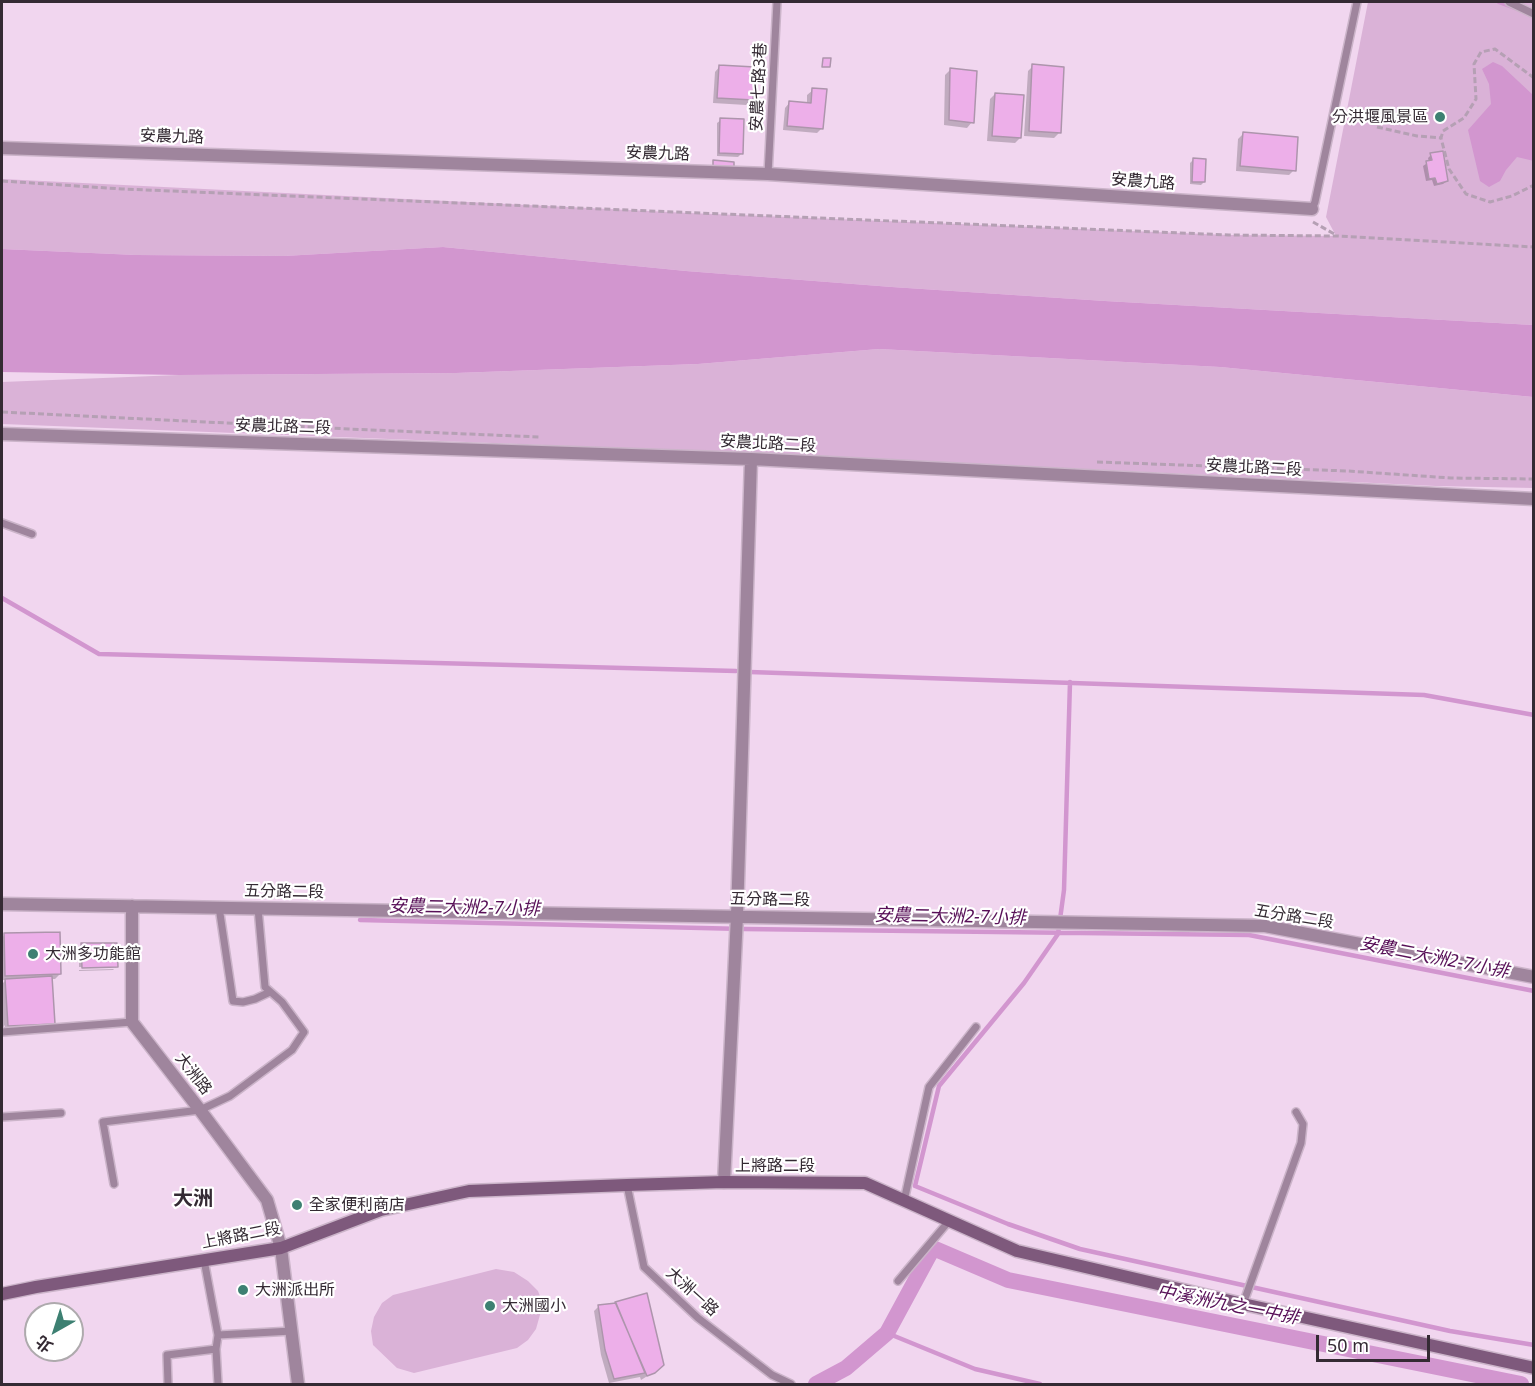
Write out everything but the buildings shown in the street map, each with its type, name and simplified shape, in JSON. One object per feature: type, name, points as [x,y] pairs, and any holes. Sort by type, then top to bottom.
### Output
[{"type":"main road","name":"上將路二段","points":[[2,1294],[281,1248],[381,1210],[469,1191],[724,1182],[865,1183],[1017,1251],[1533,1368]]},
{"type":"street","name":"安農九路","points":[[2,148],[768,174],[1312,209]]},
{"type":"street","name":"安農北路二段","points":[[2,434],[751,459],[1533,499]]},
{"type":"street","points":[[724,1182],[736,916],[751,459]]},
{"type":"street","name":"五分路二段","points":[[2,904],[1265,926],[1533,977]]},
{"type":"street","points":[[132,906],[132,1022]]},
{"type":"street","name":"大洲路","points":[[132,1022],[267,1200],[281,1248],[298,1384]]},
{"type":"lane","name":"安農七路3巷","points":[[768,174],[777,2]]},
{"type":"lane","points":[[1312,209],[1357,2]]},
{"type":"lane","points":[[1509,2],[1533,14]]},
{"type":"lane","points":[[2,522],[32,534]]},
{"type":"lane","points":[[219,907],[233,1001],[243,1002],[270,992]]},
{"type":"lane","points":[[114,1184],[103,1122],[200,1110],[230,1096],[292,1050],[304,1032],[282,1002],[265,987],[258,908]]},
{"type":"lane","points":[[2,1032],[132,1022]]},
{"type":"lane","points":[[904,1201],[929,1087],[976,1027]]},
{"type":"lane","points":[[1243,1304],[1301,1143],[1304,1124],[1296,1112]]},
{"type":"lane","points":[[2,1117],[61,1113]]},
{"type":"lane","name":"大洲一路","points":[[627,1185],[644,1267],[698,1318],[772,1375],[791,1384]]},
{"type":"lane","points":[[898,1281],[949,1221]]},
{"type":"lane","points":[[204,1260],[218,1335],[216,1349],[218,1384]]},
{"type":"lane","points":[[218,1335],[292,1331]]},
{"type":"lane","points":[[168,1384],[167,1355],[216,1349]]},
{"type":"path","points":[[1533,78],[1495,48],[1481,52],[1474,64],[1476,99],[1464,118],[1443,131],[1441,138],[1449,169],[1466,194],[1490,202],[1512,196],[1533,185]]},
{"type":"path","points":[[1377,127],[1417,136],[1441,138]]},
{"type":"path","points":[[2,181],[146,190],[1229,235],[1337,236],[1533,248]]},
{"type":"shaded area","points":[[1368,2],[1533,2],[1533,325],[892,287],[686,271],[443,247],[284,256],[136,255],[2,249],[2,179],[689,213],[1229,235],[1336,236],[1326,217]]},
{"type":"shaded area","points":[[1493,62],[1502,66],[1533,95],[1534,161],[1517,157],[1500,181],[1489,187],[1480,181],[1468,130],[1491,104],[1489,84],[1482,69]]},
{"type":"shaded area","points":[[443,247],[686,271],[892,287],[1533,325],[1533,397],[1220,367],[879,349],[698,364],[456,373],[179,375],[2,372],[2,249],[136,255],[284,256]]},
{"type":"shaded area","points":[[879,349],[1220,367],[1533,397],[1533,488],[1436,486],[751,453],[2,424],[2,382],[179,375],[456,373],[698,364]]},
{"type":"shaded area","points":[[496,1269],[514,1272],[528,1281],[538,1291],[543,1304],[536,1329],[528,1340],[517,1348],[414,1373],[397,1368],[373,1345],[371,1331],[374,1317],[382,1303],[393,1295]]},
{"type":"waterway","points":[[1499,2],[1515,8]]},
{"type":"waterway","points":[[2,598],[99,654],[736,671]]},
{"type":"waterway","points":[[750,672],[1424,695],[1534,715]]},
{"type":"waterway","points":[[1070,682],[1064,890],[1058,934],[1024,983],[939,1086],[915,1186],[1008,1224],[1080,1249],[1450,1331],[1534,1345]]},
{"type":"waterway","name":"安農二大洲2-7小排","points":[[360,920],[744,929],[1249,935],[1534,991]]},
{"type":"waterway","name":"中溪洲九之一中排","points":[[816,1384],[846,1368],[887,1333],[933,1248],[1008,1280],[1521,1384]]},
{"type":"waterway","points":[[887,1333],[975,1369],[1040,1384]]},
{"type":"place","name":"分洪堰風景區","points":[[1440,117]]},
{"type":"place","name":"大洲多功能館","points":[[33,954]]},
{"type":"place","name":"全家便利商店","points":[[297,1205]]},
{"type":"place","name":"大洲派出所","points":[[243,1290]]},
{"type":"place","name":"大洲國小","points":[[490,1306]]},
{"type":"district","name":"大洲","points":[[193,1199]]}]
